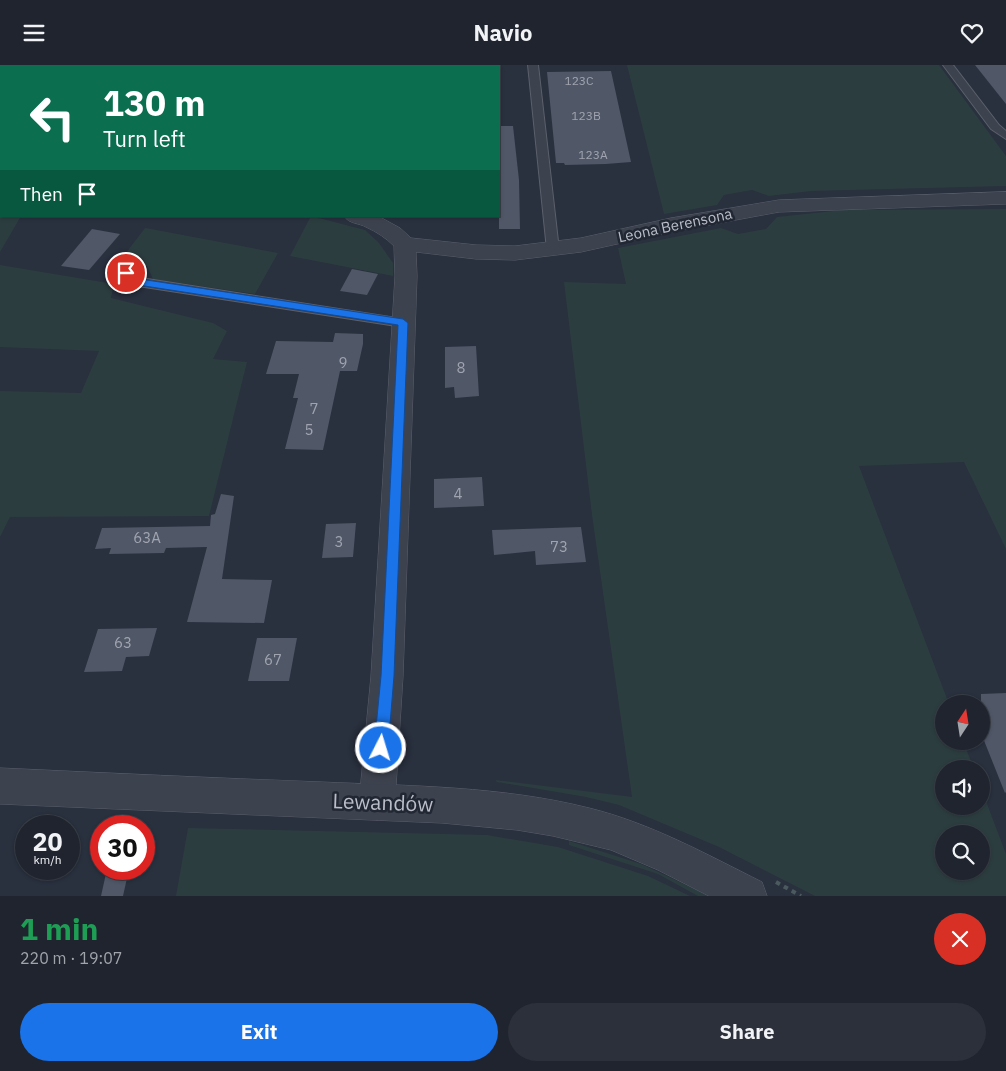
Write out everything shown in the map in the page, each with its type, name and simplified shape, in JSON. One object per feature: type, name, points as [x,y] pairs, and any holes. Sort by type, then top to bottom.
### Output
[{"type":"street","name":"Leona Berensona","points":[[405,244],[495,253],[553,249],[779,206],[859,201],[1006,198]]},
{"type":"street","points":[[357,217],[393,233],[405,244],[406,276],[388,676],[377,802]]},
{"type":"street","name":"Lewandów","points":[[0,786],[493,807],[548,815],[591,826],[653,848],[748,896]]},
{"type":"lane","points":[[533,65],[553,249]]},
{"type":"lane","points":[[948,65],[995,127],[1006,136]]},
{"type":"lane","points":[[115,267],[138,281],[403,323]]},
{"type":"shaded area","points":[[627,65],[939,65],[1006,156],[1006,186],[811,191],[769,196],[752,190],[724,195],[717,205],[664,214]]},
{"type":"shaded area","points":[[1006,209],[1006,549],[964,462],[859,466],[946,695],[935,695],[935,750],[967,750],[970,760],[935,760],[935,815],[990,815],[990,812],[1006,854],[1006,896],[815,896],[719,847],[619,805],[586,797],[497,782],[495,780],[632,797],[592,515],[564,282],[626,284],[618,248],[721,228],[738,234],[766,229],[777,217],[843,210]]},
{"type":"shaded area","points":[[0,217],[20,217],[0,252]]},
{"type":"shaded area","points":[[310,217],[315,217],[365,230],[379,243],[393,263],[393,276],[290,256]]},
{"type":"shaded area","points":[[145,228],[278,253],[255,294],[153,279],[147,266],[119,262]]},
{"type":"shaded area","points":[[0,265],[114,284],[111,298],[213,323],[227,331],[213,359],[247,362],[209,516],[10,517],[0,537],[0,391],[81,393],[99,351],[0,347]]},
{"type":"shaded area","points":[[188,828],[487,835],[558,847],[648,876],[690,896],[176,896]]},
{"type":"shaded area","points":[[569,841],[641,864],[710,896],[698,896],[658,874],[569,845]]},
{"type":"building","points":[[975,65],[1006,65],[1006,104]]},
{"type":"building","points":[[611,71],[631,162],[565,165],[564,163],[556,163],[547,72]]},
{"type":"building","points":[[500,126],[513,126],[519,180],[520,229],[499,229]]},
{"type":"building","points":[[92,229],[120,234],[89,270],[61,266]]},
{"type":"building","points":[[352,269],[378,274],[367,295],[340,291]]},
{"type":"building","points":[[335,333],[363,334],[363,344],[357,371],[340,371],[323,450],[285,449],[298,398],[293,398],[299,374],[266,374],[276,341],[333,342]]},
{"type":"building","points":[[476,346],[479,396],[455,398],[454,387],[445,388],[445,347]]},
{"type":"building","points":[[482,477],[484,506],[434,508],[434,479]]},
{"type":"building","points":[[221,494],[234,496],[222,579],[272,580],[264,623],[187,622],[207,547],[166,548],[164,553],[109,554],[111,548],[95,549],[102,528],[210,526],[211,515],[215,514]]},
{"type":"building","points":[[356,523],[353,557],[322,558],[326,524]]},
{"type":"building","points":[[581,527],[586,562],[536,565],[535,551],[494,555],[492,530]]},
{"type":"building","points":[[157,628],[149,656],[126,657],[122,671],[84,672],[98,629]]},
{"type":"building","points":[[257,638],[297,638],[289,681],[248,681]]},
{"type":"building","points":[[1006,693],[1005,793],[988,750],[990,750],[990,695],[981,694]]},
{"type":"building","points":[[105,880],[127,880],[123,896],[101,896]]},
{"type":"route","points":[[126,273],[138,281],[403,323],[388,676],[381,748]]}]
